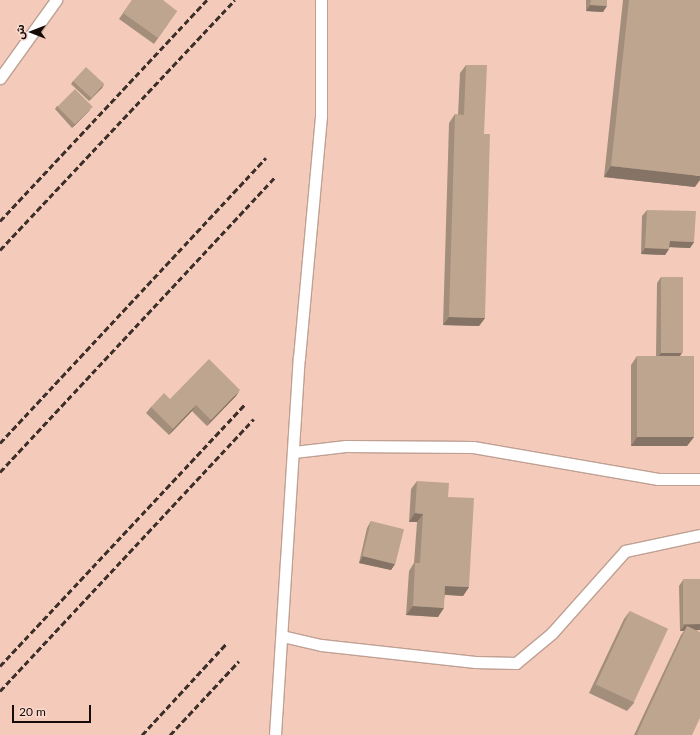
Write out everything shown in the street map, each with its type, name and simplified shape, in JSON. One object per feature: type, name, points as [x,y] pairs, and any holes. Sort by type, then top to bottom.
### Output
[{"type":"lane","points":[[0,78],[56,0]]},
{"type":"lane","points":[[275,735],[294,452],[320,116],[321,0]]},
{"type":"lane","points":[[294,452],[346,446],[473,447],[658,479],[700,479]]},
{"type":"lane","points":[[282,636],[321,646],[475,662],[516,664],[552,633],[625,551],[700,535]]},
{"type":"shaded area","points":[[0,0],[700,0],[700,735],[0,735]]},
{"type":"building","points":[[132,0],[163,0],[177,11],[158,38],[123,13]]},
{"type":"building","points":[[591,0],[607,0],[607,6],[590,5]]},
{"type":"building","points":[[629,0],[700,0],[700,176],[611,166]]},
{"type":"building","points":[[466,65],[487,65],[484,134],[490,134],[485,318],[449,317],[455,114],[464,115]]},
{"type":"building","points":[[86,67],[104,84],[91,98],[73,81]]},
{"type":"building","points":[[75,89],[93,107],[75,124],[57,107]]},
{"type":"building","points":[[647,210],[696,211],[694,242],[670,241],[669,249],[645,248]]},
{"type":"building","points":[[661,277],[683,277],[683,353],[661,353]]},
{"type":"building","points":[[637,356],[694,356],[694,437],[637,437]]},
{"type":"building","points":[[209,359],[240,390],[211,420],[196,405],[173,429],[151,407],[164,393],[170,399]]},
{"type":"building","points":[[417,481],[449,483],[448,497],[474,498],[469,587],[445,586],[444,608],[413,606],[415,563],[420,563],[423,514],[415,513]]},
{"type":"building","points":[[371,521],[404,529],[395,564],[362,556]]},
{"type":"building","points":[[683,579],[700,579],[700,624],[683,624]]},
{"type":"building","points":[[630,611],[668,629],[634,702],[596,684]]},
{"type":"building","points":[[687,626],[700,632],[700,718],[692,735],[638,735],[637,734]]},
{"type":"railway","points":[[0,221],[207,0]]},
{"type":"railway","points":[[0,250],[235,0]]},
{"type":"railway","points":[[0,443],[266,158]]},
{"type":"railway","points":[[0,472],[275,177]]},
{"type":"railway","points":[[0,666],[245,404]]},
{"type":"railway","points":[[0,691],[254,419]]},
{"type":"railway","points":[[142,735],[227,643]]},
{"type":"railway","points":[[170,735],[239,661]]}]
